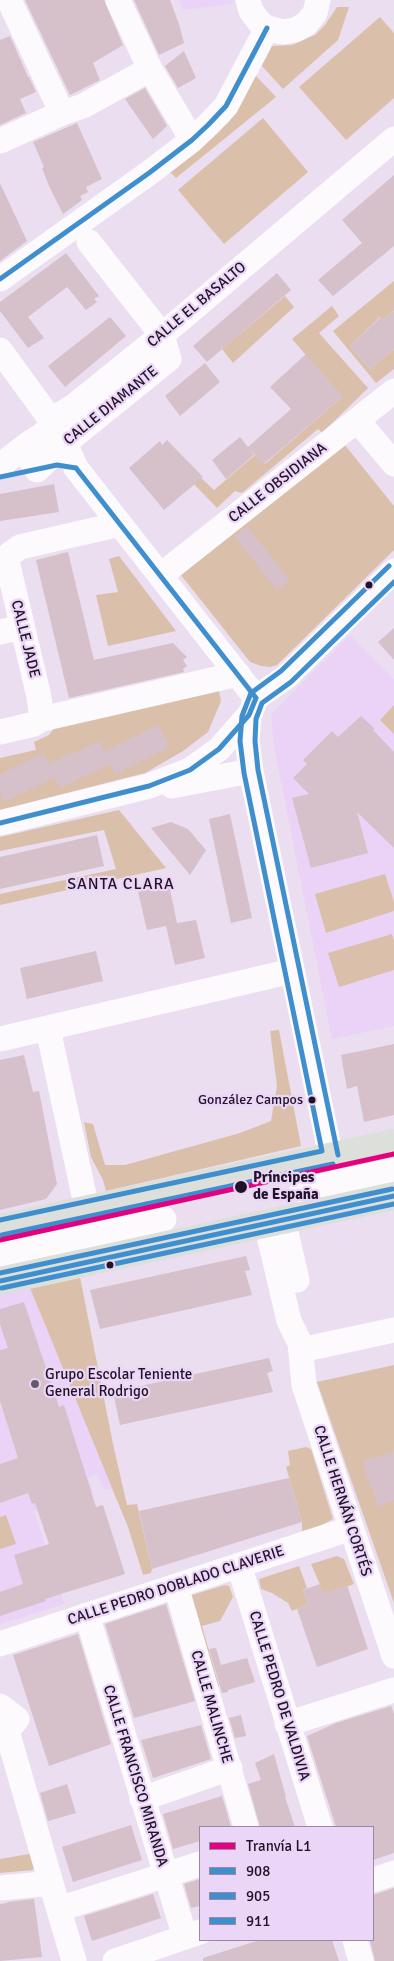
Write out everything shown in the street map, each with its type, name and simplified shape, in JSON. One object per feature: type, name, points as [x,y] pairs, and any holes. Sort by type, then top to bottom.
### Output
[{"type":"main road","points":[[0,1228],[394,1143]]},
{"type":"main road","points":[[0,1281],[394,1196]]},
{"type":"street","points":[[9,0],[62,113]]},
{"type":"street","points":[[118,0],[150,69],[192,140]]},
{"type":"street","points":[[248,0],[255,18],[267,28],[282,32],[295,30],[306,24],[315,13],[318,0]]},
{"type":"street","points":[[0,279],[192,140],[226,106],[267,28]]},
{"type":"street","points":[[0,141],[62,113],[83,106],[150,69]]},
{"type":"street","name":"CALLE EL BASALTO","points":[[0,466],[162,335],[394,139]]},
{"type":"street","name":"CALLE DIAMANTE","points":[[37,470],[65,444],[169,359],[162,335],[89,242]]},
{"type":"street","points":[[0,350],[41,433],[59,438],[65,444],[76,468],[239,676],[253,706],[247,741],[251,771],[331,1157]]},
{"type":"street","name":"CALLE OBSIDIANA","points":[[161,575],[394,391]]},
{"type":"street","points":[[357,420],[394,464]]},
{"type":"street","points":[[37,470],[27,455],[41,433]]},
{"type":"street","points":[[0,477],[56,465],[76,468]]},
{"type":"street","name":"CALLE JADE","points":[[42,719],[11,629],[7,561],[10,554],[20,547],[120,524]]},
{"type":"street","points":[[0,823],[150,786],[190,770],[219,749],[253,706],[286,677],[394,571]]},
{"type":"street","points":[[0,732],[34,724],[42,719],[239,676],[265,680],[286,677]]},
{"type":"street","points":[[150,786],[177,786],[251,771]]},
{"type":"street","points":[[0,1039],[292,971]]},
{"type":"street","points":[[54,1027],[67,1115],[87,1209]]},
{"type":"street","points":[[302,1190],[394,1170]]},
{"type":"street","points":[[0,1254],[164,1219]]},
{"type":"street","name":"CALLE HERNÁN CORTÉS","points":[[274,1221],[289,1321],[301,1353],[304,1385],[394,1656]]},
{"type":"street","points":[[301,1353],[394,1330]]},
{"type":"street","points":[[301,1353],[394,1346]]},
{"type":"street","name":"CALLE PEDRO DOBLADO CLAVERIE","points":[[0,1644],[351,1527]]},
{"type":"street","name":"CALLE PEDRO DE VALDIVIA","points":[[239,1565],[295,1721],[320,1826]]},
{"type":"street","name":"CALLE MALINCHE","points":[[176,1586],[246,1826]]},
{"type":"street","name":"CALLE FRANCISCO MIRANDA","points":[[87,1615],[166,1876],[177,1943]]},
{"type":"street","points":[[295,1721],[394,1690]]},
{"type":"street","points":[[0,1706],[17,1720],[4,1735],[52,1882],[74,1961]]},
{"type":"street","points":[[142,1799],[230,1768]]},
{"type":"street","points":[[59,1909],[199,1864]]},
{"type":"street","points":[[374,1880],[394,1873]]},
{"type":"street","points":[[0,1888],[52,1882]]},
{"type":"street","points":[[355,1941],[361,1961]]},
{"type":"street","points":[[115,1961],[177,1943]]},
{"type":"shaded area","points":[[179,0],[233,0],[232,4],[183,10]]},
{"type":"shaded area","points":[[337,7],[349,7],[338,40],[283,89],[262,66],[272,46],[292,45],[315,35],[325,25]]},
{"type":"shaded area","points":[[380,17],[394,33],[394,98],[346,140],[299,87]]},
{"type":"shaded area","points":[[255,75],[276,97],[176,178],[169,171],[228,123],[240,106]]},
{"type":"shaded area","points":[[263,118],[308,172],[224,244],[178,190]]},
{"type":"shaded area","points":[[394,281],[394,311],[383,320],[380,317],[350,346],[370,369],[394,349],[394,369],[376,383],[333,331]]},
{"type":"shaded area","points":[[285,296],[294,307],[233,363],[222,349]]},
{"type":"shaded area","points":[[332,306],[339,316],[319,333],[368,388],[322,433],[318,429],[242,493],[235,491],[217,508],[194,484],[201,478],[214,490],[255,455],[265,464],[342,397],[292,339]]},
{"type":"shaded area","points":[[344,444],[394,506],[394,550],[277,665],[270,667],[261,666],[250,662],[181,575]]},
{"type":"shaded area","points":[[119,556],[176,631],[108,646],[96,595],[118,592],[109,559]]},
{"type":"shaded area","points":[[350,635],[394,679],[394,1026],[332,1039],[274,747],[271,714]]},
{"type":"shaded area","points":[[218,686],[221,701],[208,732],[183,751],[145,773],[0,810],[0,758],[36,750],[34,742],[49,735],[56,726]]},
{"type":"shaded area","points":[[394,705],[394,734],[380,720]]},
{"type":"shaded area","points":[[119,810],[166,868],[0,905],[0,894],[116,869],[104,830],[0,851],[0,837]]},
{"type":"shaded area","points":[[385,874],[394,902],[394,911],[326,933],[315,894]]},
{"type":"shaded area","points":[[392,934],[394,941],[394,970],[339,987],[328,953]]},
{"type":"shaded area","points":[[279,1030],[301,1146],[106,1191],[103,1180],[91,1157],[84,1122],[93,1124],[105,1165],[125,1165],[240,1133],[271,1121],[277,1086],[270,1031]]},
{"type":"shaded area","points":[[80,1277],[127,1505],[137,1504],[152,1569],[151,1573],[143,1575],[128,1527],[30,1288]]},
{"type":"shaded area","name":"Grupo Escolar Teniente General Rodrigo","points":[[30,1288],[113,1491],[104,1489],[97,1474],[88,1478],[93,1492],[34,1511],[64,1604],[0,1624],[0,1294]]},
{"type":"shaded area","points":[[394,1365],[394,1603],[317,1382]]},
{"type":"shaded area","points":[[306,1447],[311,1449],[333,1519],[316,1528],[302,1531],[302,1522],[286,1467],[290,1465],[288,1451]]},
{"type":"shaded area","points":[[6,1515],[16,1544],[0,1549],[0,1517]]},
{"type":"shaded area","points":[[337,1556],[344,1559],[354,1584],[324,1594],[311,1564]]},
{"type":"shaded area","points":[[299,1566],[307,1588],[303,1590],[308,1604],[292,1611],[288,1603],[272,1593],[261,1589],[259,1579]]},
{"type":"shaded area","points":[[225,1585],[229,1586],[233,1597],[220,1621],[202,1626],[219,1686],[214,1688],[189,1596]]},
{"type":"shaded area","points":[[35,1853],[36,1866],[33,1870],[0,1873],[0,1859]]},
{"type":"building","points":[[25,0],[104,0],[123,45],[93,63],[100,80],[70,95]]},
{"type":"building","points":[[134,0],[170,0],[184,43],[159,55]]},
{"type":"building","points":[[10,36],[36,92],[20,99],[26,113],[0,125],[0,40]]},
{"type":"building","points":[[184,51],[196,78],[178,88],[165,66]]},
{"type":"building","points":[[145,88],[167,126],[153,139],[125,99]]},
{"type":"building","points":[[77,123],[102,179],[86,187],[88,192],[80,196],[82,200],[63,214],[49,186],[42,168],[44,167],[33,142]]},
{"type":"building","points":[[394,175],[394,246],[333,296],[318,280],[362,243],[342,220]]},
{"type":"building","points":[[0,183],[27,241],[0,261]]},
{"type":"building","points":[[66,253],[99,296],[94,299],[97,302],[86,310],[67,287],[28,317],[44,338],[28,348],[0,311],[0,302]]},
{"type":"building","points":[[277,273],[291,290],[207,362],[193,346]]},
{"type":"building","points":[[394,311],[394,349],[370,369],[350,346],[381,317],[383,320]]},
{"type":"building","points":[[110,317],[126,336],[65,387],[48,366]]},
{"type":"building","points":[[306,354],[342,397],[264,464],[248,448],[254,455],[226,479],[212,460],[240,437],[248,447],[291,409],[270,387]]},
{"type":"building","points":[[205,363],[220,382],[180,416],[165,396]]},
{"type":"building","points":[[167,440],[203,477],[164,510],[129,468],[160,441],[162,445]]},
{"type":"building","points":[[54,484],[59,512],[0,521],[0,494]]},
{"type":"building","points":[[247,526],[290,580],[277,590],[234,536]]},
{"type":"building","points":[[68,552],[94,660],[173,643],[187,657],[183,660],[187,666],[183,669],[184,672],[69,698],[36,560]]},
{"type":"building","points":[[394,628],[394,660],[378,642]]},
{"type":"building","points":[[361,716],[375,729],[373,730],[394,752],[394,848],[357,812],[368,853],[311,868],[292,798],[309,794],[293,778],[307,764],[303,760],[332,731],[338,737]]},
{"type":"building","points":[[158,725],[169,747],[115,774],[110,764],[60,788],[55,778],[4,802],[0,792],[0,774],[44,753],[48,764],[100,741],[104,751]]},
{"type":"building","points":[[230,814],[252,918],[231,923],[209,819]]},
{"type":"building","points":[[171,822],[188,829],[206,850],[190,875],[151,828]]},
{"type":"building","points":[[97,835],[104,866],[0,889],[0,857]]},
{"type":"building","points":[[169,885],[177,923],[196,920],[205,958],[175,965],[166,926],[147,930],[138,892]]},
{"type":"building","points":[[96,951],[103,981],[27,999],[20,968]]},
{"type":"building","points":[[394,1044],[394,1115],[364,1122],[357,1086],[347,1089],[341,1055]]},
{"type":"building","points":[[24,1055],[33,1092],[39,1091],[57,1184],[46,1199],[0,1210],[0,1060]]},
{"type":"building","points":[[246,1256],[250,1270],[245,1271],[252,1295],[100,1329],[90,1290]]},
{"type":"building","name":"Grupo Escolar Teniente General Rodrigo","points":[[24,1302],[59,1407],[64,1405],[96,1507],[103,1505],[125,1574],[45,1599],[46,1601],[0,1616],[0,1592],[23,1584],[14,1555],[49,1544],[35,1503],[32,1504],[28,1493],[0,1503],[0,1464],[18,1458],[0,1401],[0,1350],[8,1348],[0,1324],[0,1309]]},
{"type":"building","points":[[269,1358],[273,1371],[267,1373],[273,1392],[120,1425],[113,1392]]},
{"type":"building","points":[[394,1451],[394,1500],[378,1507],[362,1462]]},
{"type":"building","points":[[289,1478],[302,1522],[152,1569],[139,1511]]},
{"type":"building","points":[[320,1584],[324,1594],[347,1585],[368,1649],[317,1667],[297,1609],[308,1604],[303,1590]]},
{"type":"building","points":[[166,1604],[195,1701],[134,1718],[105,1624]]},
{"type":"building","points":[[78,1634],[111,1744],[49,1766],[13,1655]]},
{"type":"building","points":[[216,1648],[221,1665],[247,1658],[255,1682],[222,1693],[209,1649]]},
{"type":"building","points":[[391,1706],[394,1714],[394,1853],[374,1860],[374,1826],[336,1826],[307,1736],[336,1723]]},
{"type":"building","points":[[241,1715],[246,1736],[235,1738],[229,1718]]},
{"type":"building","points":[[201,1725],[211,1759],[153,1778],[141,1740]]},
{"type":"building","points":[[274,1754],[295,1826],[260,1826],[248,1784],[261,1780],[255,1763]]},
{"type":"building","points":[[67,1784],[76,1813],[48,1821],[40,1793]]},
{"type":"building","points":[[222,1796],[231,1826],[199,1826],[199,1841],[173,1849],[163,1814]]},
{"type":"building","points":[[131,1825],[142,1860],[73,1882],[62,1847]]},
{"type":"building","points":[[199,1879],[199,1906],[191,1908],[184,1884]]},
{"type":"building","points":[[394,1888],[394,1961],[375,1961],[370,1941],[374,1941],[374,1895]]},
{"type":"building","points":[[153,1894],[161,1918],[92,1941],[84,1916]]},
{"type":"building","points":[[34,1899],[42,1957],[0,1961],[0,1904]]},
{"type":"building","points":[[257,1941],[332,1941],[339,1961],[203,1961],[203,1958]]},
{"type":"tram line","name":"L1","points":[[0,1240],[394,1154]]},
{"type":"transit line","name":"908","points":[[0,279],[149,173],[192,140],[208,125],[226,106],[267,28]]},
{"type":"transit line","name":"908","points":[[0,477],[57,465],[76,468]]},
{"type":"transit line","name":"908","points":[[76,468],[256,698]]},
{"type":"transit line","name":"911","points":[[0,1220],[322,1151],[244,773],[240,741],[242,716],[251,693],[281,671],[389,566]]},
{"type":"transit line","name":"905","points":[[338,1155],[258,770],[255,741],[256,719],[262,703],[291,682],[394,582]]},
{"type":"transit line","name":"908","points":[[0,823],[149,786],[190,770],[219,749],[249,715],[256,698]]},
{"type":"transit line","name":"905","points":[[2,1235],[333,1164]]},
{"type":"transit line","name":"911","points":[[0,1273],[392,1189]]},
{"type":"transit line","name":"908","points":[[0,1281],[394,1196]]},
{"type":"transit line","name":"905","points":[[2,1288],[394,1204]]},
{"type":"place","name":"González Campos","points":[[312,1100]]},
{"type":"place","name":"Príncipes de España","points":[[241,1187]]},
{"type":"place","name":"Grupo Escolar Teniente General Rodrigo","points":[[35,1384]]},
{"type":"district","name":"SANTA CLARA","points":[[121,885]]}]
